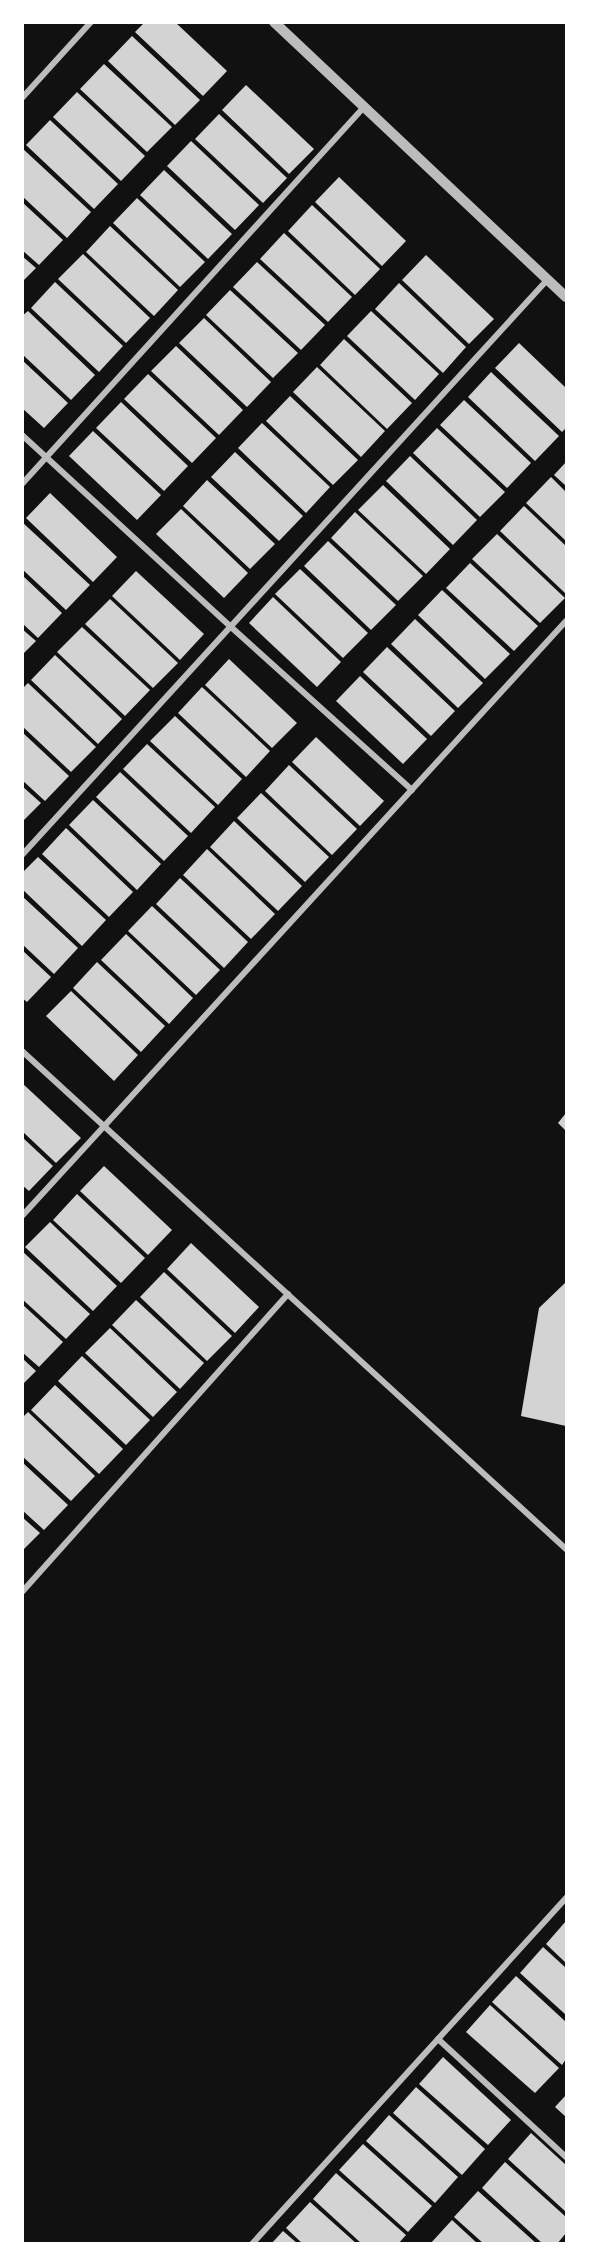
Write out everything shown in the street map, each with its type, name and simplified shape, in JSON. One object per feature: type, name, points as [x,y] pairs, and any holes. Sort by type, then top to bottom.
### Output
[{"type":"street","points":[[22,98],[91,22]]},
{"type":"street","points":[[274,22],[567,297]]},
{"type":"street","points":[[22,484],[364,106]]},
{"type":"street","points":[[22,855],[548,279]]},
{"type":"street","points":[[22,435],[412,790]]},
{"type":"street","points":[[22,1216],[567,621]]},
{"type":"street","points":[[22,1051],[567,1549]]},
{"type":"street","points":[[22,1592],[288,1294]]},
{"type":"street","points":[[252,2244],[567,1898]]},
{"type":"street","points":[[438,2039],[567,2157]]},
{"type":"building","points":[[145,22],[175,22],[227,71],[203,96],[135,32]]},
{"type":"building","points":[[132,36],[200,100],[175,125],[108,61]]},
{"type":"building","points":[[104,64],[172,127],[147,152],[80,89]]},
{"type":"building","points":[[246,85],[314,149],[289,174],[222,110]]},
{"type":"building","points":[[77,92],[145,156],[121,181],[53,117]]},
{"type":"building","points":[[219,114],[287,178],[263,203],[195,139]]},
{"type":"building","points":[[50,120],[118,184],[94,209],[26,145]]},
{"type":"building","points":[[191,141],[259,205],[235,230],[167,166]]},
{"type":"building","points":[[22,148],[91,212],[67,238],[22,196]]},
{"type":"building","points":[[164,170],[232,234],[208,259],[140,195]]},
{"type":"building","points":[[339,177],[406,241],[382,266],[315,202]]},
{"type":"building","points":[[137,198],[205,262],[180,287],[113,223]]},
{"type":"building","points":[[22,202],[63,240],[39,265],[22,250]]},
{"type":"building","points":[[312,205],[380,269],[355,295],[288,231]]},
{"type":"building","points":[[110,226],[178,290],[154,316],[86,252]]},
{"type":"building","points":[[284,233],[352,297],[328,322],[260,259]]},
{"type":"building","points":[[83,254],[150,318],[126,343],[58,279]]},
{"type":"building","points":[[426,255],[494,319],[469,344],[402,280]]},
{"type":"building","points":[[22,256],[36,268],[22,282]]},
{"type":"building","points":[[257,262],[325,325],[301,350],[233,287]]},
{"type":"building","points":[[55,282],[123,346],[99,372],[31,308]]},
{"type":"building","points":[[399,283],[466,347],[443,373],[375,309]]},
{"type":"building","points":[[230,290],[298,353],[273,378],[206,315]]},
{"type":"building","points":[[28,311],[95,375],[71,400],[22,354],[22,316]]},
{"type":"building","points":[[371,311],[439,374],[415,400],[347,336]]},
{"type":"building","points":[[204,318],[271,382],[247,407],[179,343]]},
{"type":"building","points":[[344,339],[412,403],[387,429],[320,365]]},
{"type":"building","points":[[519,343],[566,388],[566,428],[562,432],[495,368]]},
{"type":"building","points":[[176,346],[243,410],[219,435],[151,371]]},
{"type":"building","points":[[22,360],[68,403],[44,428],[22,408]]},
{"type":"building","points":[[317,367],[385,431],[361,457],[293,392]]},
{"type":"building","points":[[491,372],[559,436],[535,461],[468,397]]},
{"type":"building","points":[[148,374],[216,438],[192,463],[124,399]]},
{"type":"building","points":[[290,396],[358,460],[333,485],[266,421]]},
{"type":"building","points":[[464,400],[531,463],[507,488],[440,425]]},
{"type":"building","points":[[121,402],[188,466],[164,491],[96,428]]},
{"type":"building","points":[[262,423],[330,487],[306,513],[238,448]]},
{"type":"building","points":[[437,428],[505,492],[480,517],[413,453]]},
{"type":"building","points":[[93,431],[161,495],[137,520],[69,456]]},
{"type":"building","points":[[235,452],[303,516],[279,541],[211,477]]},
{"type":"building","points":[[410,456],[477,520],[453,545],[386,481]]},
{"type":"building","points":[[566,462],[566,486],[554,475]]},
{"type":"building","points":[[551,477],[566,492],[566,541],[526,503]]},
{"type":"building","points":[[207,480],[275,544],[250,569],[183,506]]},
{"type":"building","points":[[383,485],[450,549],[426,574],[358,510]]},
{"type":"building","points":[[50,493],[117,557],[93,582],[26,518]]},
{"type":"building","points":[[524,506],[566,546],[566,594],[500,531]]},
{"type":"building","points":[[181,509],[248,573],[224,598],[156,534]]},
{"type":"building","points":[[355,512],[423,576],[398,601],[331,538]]},
{"type":"building","points":[[22,522],[90,585],[66,610],[22,569]]},
{"type":"building","points":[[497,534],[565,598],[540,623],[472,559]]},
{"type":"building","points":[[328,541],[396,605],[371,630],[304,566]]},
{"type":"building","points":[[470,563],[538,626],[514,651],[446,588]]},
{"type":"building","points":[[300,569],[368,633],[343,658],[275,594]]},
{"type":"building","points":[[136,571],[204,634],[180,660],[112,596]]},
{"type":"building","points":[[22,575],[62,613],[38,638],[22,623]]},
{"type":"building","points":[[442,590],[510,654],[485,679],[418,615]]},
{"type":"building","points":[[273,597],[341,662],[317,687],[249,623]]},
{"type":"building","points":[[110,599],[178,663],[153,688],[85,624]]},
{"type":"building","points":[[415,619],[483,683],[458,708],[391,644]]},
{"type":"building","points":[[82,627],[150,690],[125,716],[57,652]]},
{"type":"building","points":[[22,629],[36,641],[22,655]]},
{"type":"building","points":[[387,647],[455,711],[431,736],[363,672]]},
{"type":"building","points":[[55,655],[122,719],[98,744],[31,680]]},
{"type":"building","points":[[229,659],[297,723],[272,748],[205,685]]},
{"type":"building","points":[[360,676],[427,739],[403,764],[336,701]]},
{"type":"building","points":[[28,683],[96,747],[71,772],[22,726],[22,689]]},
{"type":"building","points":[[202,687],[270,751],[246,777],[178,713]]},
{"type":"building","points":[[175,716],[242,779],[218,805],[150,741]]},
{"type":"building","points":[[22,732],[69,776],[45,801],[22,780]]},
{"type":"building","points":[[316,737],[384,801],[360,826],[292,762]]},
{"type":"building","points":[[147,744],[215,807],[191,833],[123,769]]},
{"type":"building","points":[[289,765],[357,829],[332,855],[265,791]]},
{"type":"building","points":[[120,772],[188,836],[164,861],[96,797]]},
{"type":"building","points":[[22,786],[41,803],[22,822]]},
{"type":"building","points":[[261,793],[329,857],[305,882],[237,818]]},
{"type":"building","points":[[93,800],[161,864],[137,890],[69,825]]},
{"type":"building","points":[[234,821],[302,886],[278,911],[210,847]]},
{"type":"building","points":[[66,828],[133,892],[109,917],[42,854]]},
{"type":"building","points":[[207,849],[275,914],[251,939],[183,875]]},
{"type":"building","points":[[38,857],[106,920],[82,946],[22,889],[22,873]]},
{"type":"building","points":[[180,878],[248,942],[224,968],[156,904]]},
{"type":"building","points":[[22,896],[78,948],[54,974],[22,944]]},
{"type":"building","points":[[152,906],[220,970],[196,995],[128,931]]},
{"type":"building","points":[[126,934],[193,998],[169,1024],[101,960]]},
{"type":"building","points":[[22,950],[51,977],[27,1002],[22,998]]},
{"type":"building","points":[[97,962],[165,1026],[141,1052],[73,988]]},
{"type":"building","points":[[71,991],[138,1055],[114,1081],[46,1016]]},
{"type":"building","points":[[22,1083],[81,1138],[56,1163],[22,1131]]},
{"type":"building","points":[[566,1113],[566,1131],[558,1123]]},
{"type":"building","points":[[22,1137],[53,1166],[29,1191],[22,1185]]},
{"type":"building","points":[[104,1166],[172,1230],[148,1255],[80,1191]]},
{"type":"building","points":[[77,1194],[145,1258],[121,1283],[53,1220]]},
{"type":"building","points":[[50,1222],[117,1286],[93,1311],[25,1247]]},
{"type":"building","points":[[191,1243],[259,1307],[235,1333],[167,1269]]},
{"type":"building","points":[[22,1251],[90,1314],[66,1339],[22,1299]]},
{"type":"building","points":[[164,1272],[232,1336],[207,1361],[140,1297]]},
{"type":"building","points":[[566,1282],[566,1426],[521,1416],[539,1308]]},
{"type":"building","points":[[136,1300],[204,1363],[180,1389],[112,1325]]},
{"type":"building","points":[[22,1304],[63,1342],[39,1367],[22,1352]]},
{"type":"building","points":[[110,1328],[177,1392],[153,1417],[85,1353]]},
{"type":"building","points":[[82,1356],[150,1420],[126,1445],[58,1381]]},
{"type":"building","points":[[22,1358],[36,1371],[22,1385]]},
{"type":"building","points":[[55,1385],[123,1449],[99,1474],[31,1410]]},
{"type":"building","points":[[28,1412],[95,1476],[71,1501],[22,1456],[22,1418]]},
{"type":"building","points":[[22,1462],[68,1505],[44,1530],[22,1510]]},
{"type":"building","points":[[22,1517],[40,1533],[22,1551]]},
{"type":"building","points":[[566,1921],[566,1963],[546,1944]]},
{"type":"building","points":[[543,1947],[566,1968],[566,2015],[520,1973]]},
{"type":"building","points":[[516,1976],[566,2022],[566,2059],[562,2065],[492,2002]]},
{"type":"building","points":[[490,2005],[559,2068],[535,2093],[466,2032]]},
{"type":"building","points":[[443,2057],[511,2120],[488,2145],[419,2084]]},
{"type":"building","points":[[416,2087],[485,2149],[462,2175],[393,2113]]},
{"type":"building","points":[[566,2095],[566,2117],[555,2107]]},
{"type":"building","points":[[389,2115],[458,2177],[435,2203],[366,2141]]},
{"type":"building","points":[[531,2133],[566,2165],[566,2212],[508,2159]]},
{"type":"building","points":[[363,2144],[432,2206],[408,2232],[339,2170]]},
{"type":"building","points":[[505,2162],[566,2217],[566,2233],[557,2244],[543,2244],[482,2188]]},
{"type":"building","points":[[336,2173],[406,2235],[398,2244],[362,2244],[313,2199]]},
{"type":"building","points":[[478,2191],[537,2244],[484,2244],[454,2217]]},
{"type":"building","points":[[310,2202],[357,2244],[303,2244],[286,2228]]},
{"type":"building","points":[[452,2220],[478,2244],[430,2244]]},
{"type":"building","points":[[283,2231],[298,2244],[271,2244]]}]
